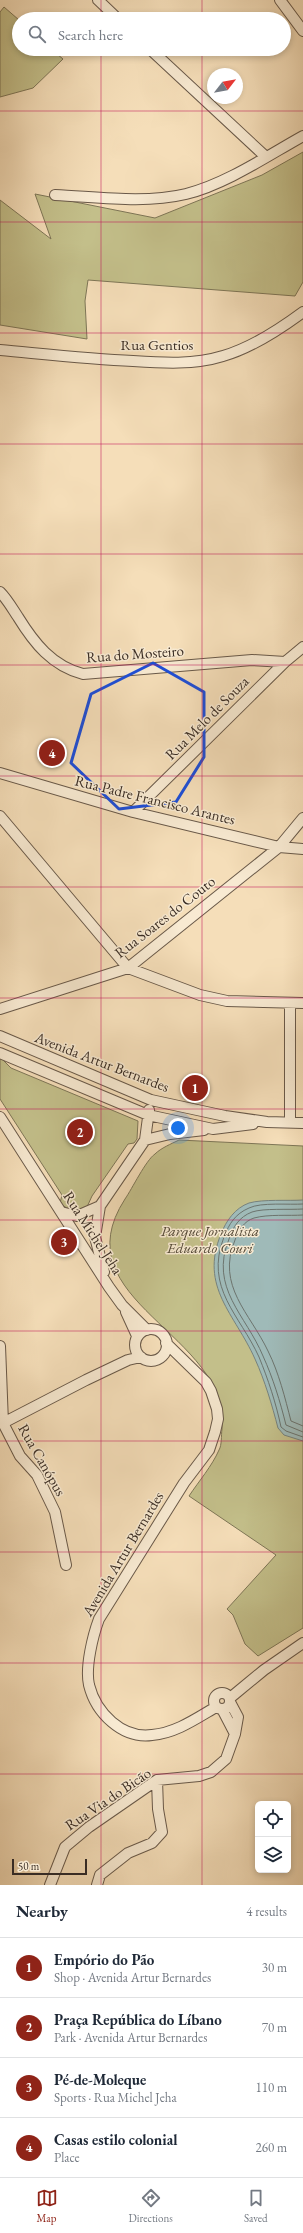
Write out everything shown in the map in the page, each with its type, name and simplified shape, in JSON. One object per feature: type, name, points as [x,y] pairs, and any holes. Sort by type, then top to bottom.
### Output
[{"type":"street","points":[[98,0],[111,12]]},
{"type":"street","points":[[280,0],[289,12]]},
{"type":"street","points":[[291,15],[303,31]]},
{"type":"street","points":[[158,56],[266,157]]},
{"type":"street","points":[[55,195],[146,199],[185,194],[210,185],[266,157],[303,136]]},
{"type":"street","name":"Rua Gentios","points":[[0,350],[123,361],[173,363],[204,360],[223,356],[242,349],[303,312]]},
{"type":"street","name":"Rua do Mosteiro","points":[[0,592],[32,638],[46,653],[68,670],[83,674],[252,660],[285,662]]},
{"type":"street","name":"Rua Melo de Souza","points":[[133,812],[285,662],[303,647]]},
{"type":"street","name":"Rua Padre Francisco Arantes","points":[[0,773],[133,812],[279,847],[303,849]]},
{"type":"street","points":[[0,816],[128,968],[200,995],[227,1001],[303,1003]]},
{"type":"street","name":"Rua Soares do Couto","points":[[0,1008],[128,968],[279,847],[303,818]]},
{"type":"street","points":[[290,1003],[290,1123]]},
{"type":"street","name":"Avenida Artur Bernardes","points":[[0,1036],[151,1100],[225,1116],[267,1122],[303,1123]]},
{"type":"street","points":[[0,1046],[17,1044]]},
{"type":"street","name":"Avenida Artur Bernardes","points":[[0,1052],[148,1115],[213,1129],[267,1122]]},
{"type":"street","points":[[109,1287],[99,1258],[95,1237],[100,1206],[145,1140],[151,1100]]},
{"type":"street","name":"Rua Michel Jeha","points":[[0,1117],[109,1287],[122,1305],[147,1330]]},
{"type":"street","points":[[145,1140],[170,1134],[213,1129]]},
{"type":"street","points":[[61,1212],[77,1216],[100,1206]]},
{"type":"street","name":"Rua Michel Jeha","points":[[122,1305],[137,1336]]},
{"type":"street","points":[[152,1329],[162,1334],[165,1348],[154,1361],[138,1354],[135,1346],[137,1336],[147,1330],[152,1329]]},
{"type":"street","name":"Rua Canópus","points":[[0,1346],[3,1423],[20,1456],[37,1475],[55,1512],[66,1565]]},
{"type":"street","name":"Avenida Artur Bernardes","points":[[165,1348],[186,1363],[206,1382],[213,1396],[218,1418],[215,1432],[209,1450],[184,1482],[99,1619],[89,1662],[89,1684],[101,1712],[122,1730],[130,1733],[152,1736],[184,1726],[217,1706]]},
{"type":"street","points":[[3,1423],[138,1354]]},
{"type":"street","points":[[217,1706],[226,1708],[228,1698],[303,1643]]},
{"type":"street","points":[[228,1698],[216,1694],[217,1706],[235,1734]]},
{"type":"street","name":"Rua Via do Bicão","points":[[50,1885],[65,1848],[89,1827],[157,1780],[199,1776],[211,1772],[226,1759],[235,1734],[238,1717],[228,1698]]},
{"type":"street","points":[[97,1885],[100,1874],[128,1853],[152,1843],[162,1832],[158,1809],[157,1780]]},
{"type":"highlighted area","points":[[153,663],[204,692],[204,757],[176,802],[119,809],[71,763],[91,694]]},
{"type":"green space","points":[[4,7],[12,14],[12,56],[59,56],[63,59],[33,88],[0,97],[0,12]]},
{"type":"green space","points":[[303,152],[303,282],[295,296],[88,280],[85,301],[87,339],[0,325],[0,200],[51,239],[35,194],[155,218],[262,175]]},
{"type":"green space","points":[[0,1057],[11,1068],[138,1121],[137,1139],[134,1143],[128,1144],[92,1196],[87,1207],[73,1210],[66,1208],[60,1203],[62,1195],[0,1099]]},
{"type":"green space","name":"Parque Jornalista Eduardo Couri","points":[[179,1140],[303,1146],[303,1628],[258,1656],[245,1644],[233,1615],[227,1609],[276,1555],[189,1496],[209,1468],[220,1448],[222,1429],[218,1396],[201,1367],[178,1341],[152,1317],[129,1292],[114,1265],[111,1234],[125,1199],[151,1157],[163,1148]]},
{"type":"water","points":[[303,1200],[303,1441],[284,1435],[278,1428],[259,1367],[222,1300],[214,1270],[215,1253],[221,1234],[228,1220],[239,1208],[255,1202]]},
{"type":"place","name":"Casas estilo colonial","points":[[52,753]]},
{"type":"place","name":"Empório do Pão","points":[[195,1088]]},
{"type":"place","name":"Praça República do Líbano","points":[[80,1132]]},
{"type":"place","name":"Pé-de-Moleque","points":[[64,1242]]}]
